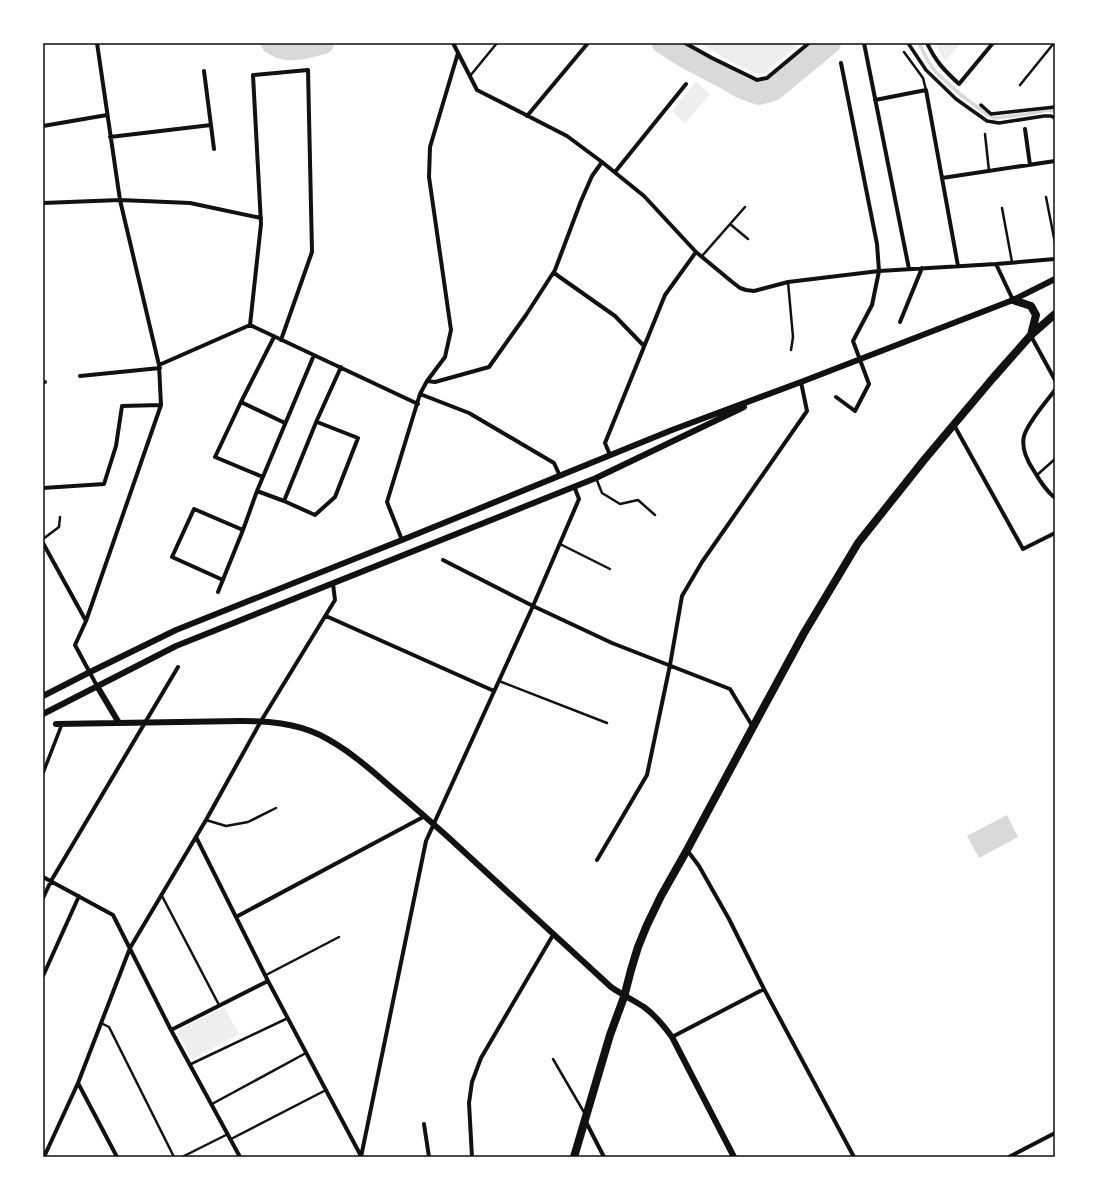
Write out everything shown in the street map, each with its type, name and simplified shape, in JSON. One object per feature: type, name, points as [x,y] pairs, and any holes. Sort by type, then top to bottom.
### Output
[{"type":"main road","points":[[1013,300],[1030,306],[1036,315],[1031,335]]},
{"type":"main road","points":[[574,1157],[610,1035],[624,997],[638,947],[647,925],[661,896],[804,634],[858,543],[993,378],[1031,335],[1055,314]]},
{"type":"street","points":[[97,43],[120,200],[160,366],[161,405],[86,621],[76,645],[97,686],[119,723]]},
{"type":"street","points":[[453,43],[477,90],[567,136],[602,162],[644,196],[696,252],[740,288],[754,291],[788,282],[909,268],[996,264],[1055,259]]},
{"type":"street","points":[[527,116],[588,43]]},
{"type":"street","points":[[685,43],[757,80],[767,78],[810,43]]},
{"type":"street","points":[[864,43],[909,268]]},
{"type":"street","points":[[908,43],[926,70],[956,99],[986,121],[999,123],[1044,116],[1051,116],[1055,118]]},
{"type":"street","points":[[926,43],[943,69],[959,84],[993,43]]},
{"type":"street","points":[[402,540],[387,502],[420,394],[427,381],[445,357],[451,330],[429,177],[430,147],[458,53]]},
{"type":"street","points":[[836,397],[855,411],[869,384],[853,341],[872,305],[879,271],[877,244],[841,63]]},
{"type":"street","points":[[250,325],[261,224],[253,75],[308,70],[312,252],[281,340]]},
{"type":"street","points":[[204,71],[214,149]]},
{"type":"street","points":[[615,172],[686,84]]},
{"type":"street","points":[[875,100],[926,90],[958,266]]},
{"type":"street","points":[[981,105],[991,114],[1055,107]]},
{"type":"street","points":[[43,126],[107,115]]},
{"type":"street","points":[[110,137],[211,125]]},
{"type":"street","points":[[1025,128],[1030,165]]},
{"type":"street","points":[[427,381],[435,382],[489,367],[554,272],[581,201],[592,176],[602,162]]},
{"type":"street","points":[[942,178],[1055,162]]},
{"type":"street","points":[[43,203],[120,200],[190,203],[261,218]]},
{"type":"street","points":[[610,455],[605,443],[665,295],[696,252]]},
{"type":"street","points":[[996,264],[1013,300]]},
{"type":"street","points":[[900,322],[922,268]]},
{"type":"street","points":[[554,272],[615,316],[644,346]]},
{"type":"street","points":[[43,696],[176,630],[672,430],[860,360],[1013,300],[1055,279]]},
{"type":"street","points":[[80,376],[160,366],[250,325]]},
{"type":"street","points":[[250,325],[418,404]]},
{"type":"street","points":[[1031,335],[1055,380]]},
{"type":"street","points":[[263,477],[215,457],[274,337]]},
{"type":"street","points":[[218,592],[257,491],[314,355]]},
{"type":"street","points":[[284,501],[341,367]]},
{"type":"street","points":[[597,860],[647,775],[670,665],[682,596],[702,562],[807,411],[801,382]]},
{"type":"street","points":[[43,714],[176,646],[596,478],[778,390]]},
{"type":"street","points":[[1055,390],[1032,419],[1024,436],[1026,456],[1036,476],[1055,498]]},
{"type":"street","points":[[420,394],[469,413],[548,459],[554,463],[560,476]]},
{"type":"street","points":[[241,402],[286,423]]},
{"type":"street","points":[[43,488],[104,484],[116,446],[122,406],[161,405]]},
{"type":"street","points":[[257,491],[315,515],[335,497],[358,438],[317,422]]},
{"type":"street","points":[[954,424],[1023,549],[1055,533]]},
{"type":"street","points":[[361,1157],[426,841],[533,606],[579,500],[574,486]]},
{"type":"street","points":[[223,580],[172,557],[194,509],[243,530]]},
{"type":"street","points":[[43,542],[86,621]]},
{"type":"street","points":[[443,560],[533,606],[612,643],[730,689],[753,727]]},
{"type":"street","points":[[44,1157],[78,1083],[130,948],[206,820],[261,721],[336,600],[333,584]]},
{"type":"street","points":[[326,616],[494,692]]},
{"type":"street","points":[[43,898],[51,881],[178,667]]},
{"type":"street","points":[[56,724],[261,721],[299,727],[319,735],[352,754],[434,824],[611,987],[624,997],[644,1008],[661,1022],[672,1037],[734,1157]]},
{"type":"street","points":[[43,773],[62,724]]},
{"type":"street","points":[[236,917],[425,816]]},
{"type":"street","points":[[196,837],[268,981],[361,1157]]},
{"type":"street","points":[[687,850],[699,866],[722,906],[764,989],[854,1157]]},
{"type":"street","points":[[43,876],[113,915],[171,1030],[191,1064],[240,1157]]},
{"type":"street","points":[[43,976],[79,896]]},
{"type":"street","points":[[472,1157],[469,1103],[472,1082],[481,1058],[553,935]]},
{"type":"street","points":[[171,1030],[268,981]]},
{"type":"street","points":[[672,1037],[764,989]]},
{"type":"street","points":[[78,1083],[117,1157]]},
{"type":"street","points":[[586,1119],[604,1157]]},
{"type":"street","points":[[424,1124],[429,1157]]},
{"type":"street","points":[[1009,1157],[1055,1133]]},
{"type":"lane","points":[[470,76],[497,43]]},
{"type":"lane","points":[[1020,85],[1054,43]]},
{"type":"lane","points":[[904,52],[923,78],[926,90]]},
{"type":"lane","points":[[984,134],[989,171]]},
{"type":"lane","points":[[1046,196],[1055,243]]},
{"type":"lane","points":[[702,256],[745,207]]},
{"type":"lane","points":[[1002,208],[1012,263]]},
{"type":"lane","points":[[730,224],[748,239]]},
{"type":"lane","points":[[788,282],[793,337],[791,350]]},
{"type":"lane","points":[[1036,476],[1055,459]]},
{"type":"lane","points":[[596,478],[602,493],[620,504],[638,500],[655,515]]},
{"type":"lane","points":[[43,539],[59,527],[60,517]]},
{"type":"lane","points":[[560,544],[610,569]]},
{"type":"lane","points":[[499,681],[607,723]]},
{"type":"lane","points":[[206,820],[226,826],[248,822],[276,808]]},
{"type":"lane","points":[[161,894],[219,1006]]},
{"type":"lane","points":[[266,975],[339,938]]},
{"type":"lane","points":[[191,1064],[288,1018]]},
{"type":"lane","points":[[101,1023],[109,1027],[174,1157]]},
{"type":"lane","points":[[212,1104],[306,1053]]},
{"type":"lane","points":[[553,1059],[586,1119]]},
{"type":"lane","points":[[231,1139],[326,1090]]},
{"type":"lane","points":[[182,1157],[228,1134]]},
{"type":"shaded area","points":[[700,43],[800,43],[765,73],[755,73],[735,64]]},
{"type":"shaded area","points":[[941,43],[961,43],[945,61],[937,47]]},
{"type":"shaded area","points":[[696,82],[710,94],[685,123],[672,111]]},
{"type":"shaded area","points":[[1007,815],[1018,837],[979,858],[967,836]]},
{"type":"shaded area","points":[[224,1007],[239,1034],[192,1059],[177,1031]]},
{"type":"waterway","points":[[272,43],[284,49],[304,48],[323,43]]},
{"type":"waterway","points":[[663,43],[685,57],[742,88],[759,94],[773,90],[830,43]]},
{"type":"waterway","points":[[919,43],[928,61],[936,72],[961,95],[988,115],[994,118],[1048,110],[1055,111]]}]
